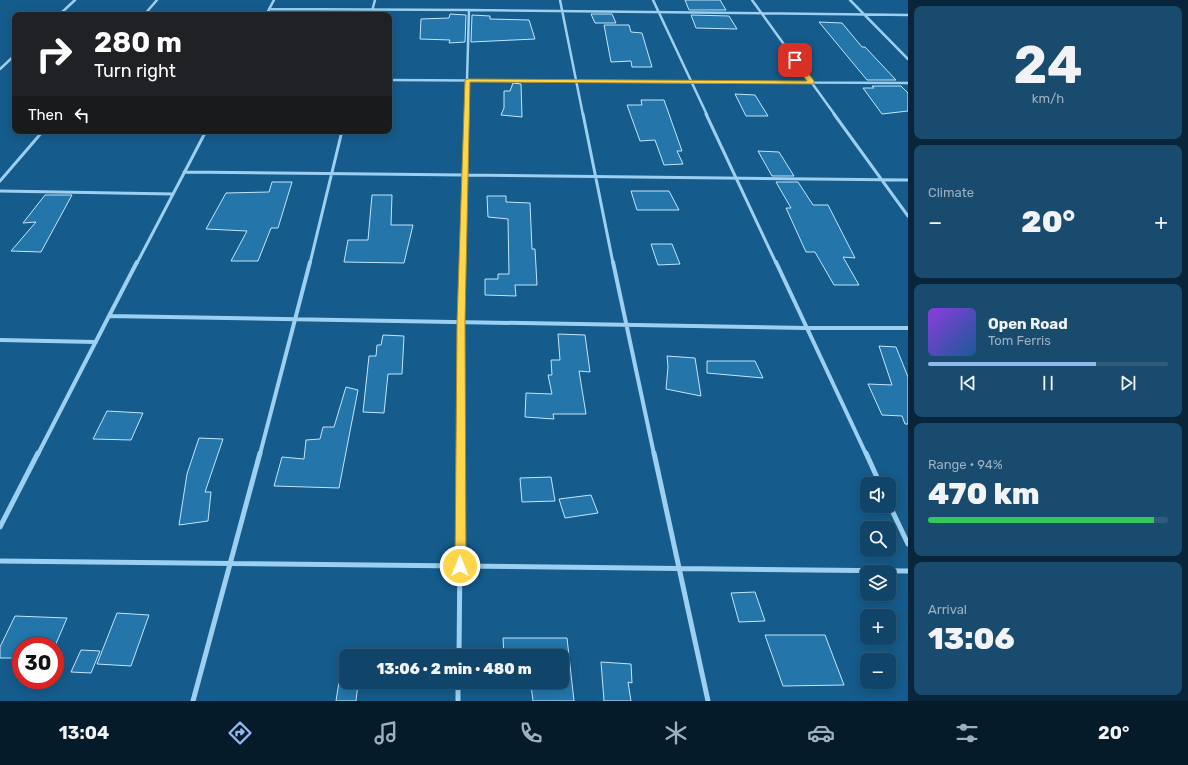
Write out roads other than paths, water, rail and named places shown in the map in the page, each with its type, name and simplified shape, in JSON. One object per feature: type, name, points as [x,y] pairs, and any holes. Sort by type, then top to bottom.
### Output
[{"type":"street","points":[[61,12],[75,0]]},
{"type":"street","points":[[147,12],[157,0]]},
{"type":"street","points":[[268,12],[274,0]]},
{"type":"street","points":[[372,10],[375,0]]},
{"type":"street","points":[[560,0],[626,324],[708,701]]},
{"type":"street","points":[[653,0],[877,477]]},
{"type":"street","points":[[752,0],[908,216]]},
{"type":"street","points":[[850,0],[908,59]]},
{"type":"street","points":[[269,9],[908,15]]},
{"type":"street","points":[[459,649],[461,322],[469,10]]},
{"type":"street","points":[[0,69],[12,58]]},
{"type":"street","points":[[392,80],[908,83]]},
{"type":"street","points":[[0,181],[40,134]]},
{"type":"street","points":[[0,527],[204,134]]},
{"type":"street","points":[[193,701],[296,319],[341,134]]},
{"type":"street","points":[[184,172],[908,180]]},
{"type":"street","points":[[0,190],[173,194]]},
{"type":"street","points":[[109,316],[806,328],[908,328]]},
{"type":"street","points":[[0,340],[96,342]]},
{"type":"street","points":[[893,513],[908,544]]},
{"type":"street","points":[[0,561],[908,572]]},
{"type":"street","points":[[458,689],[458,701]]}]
